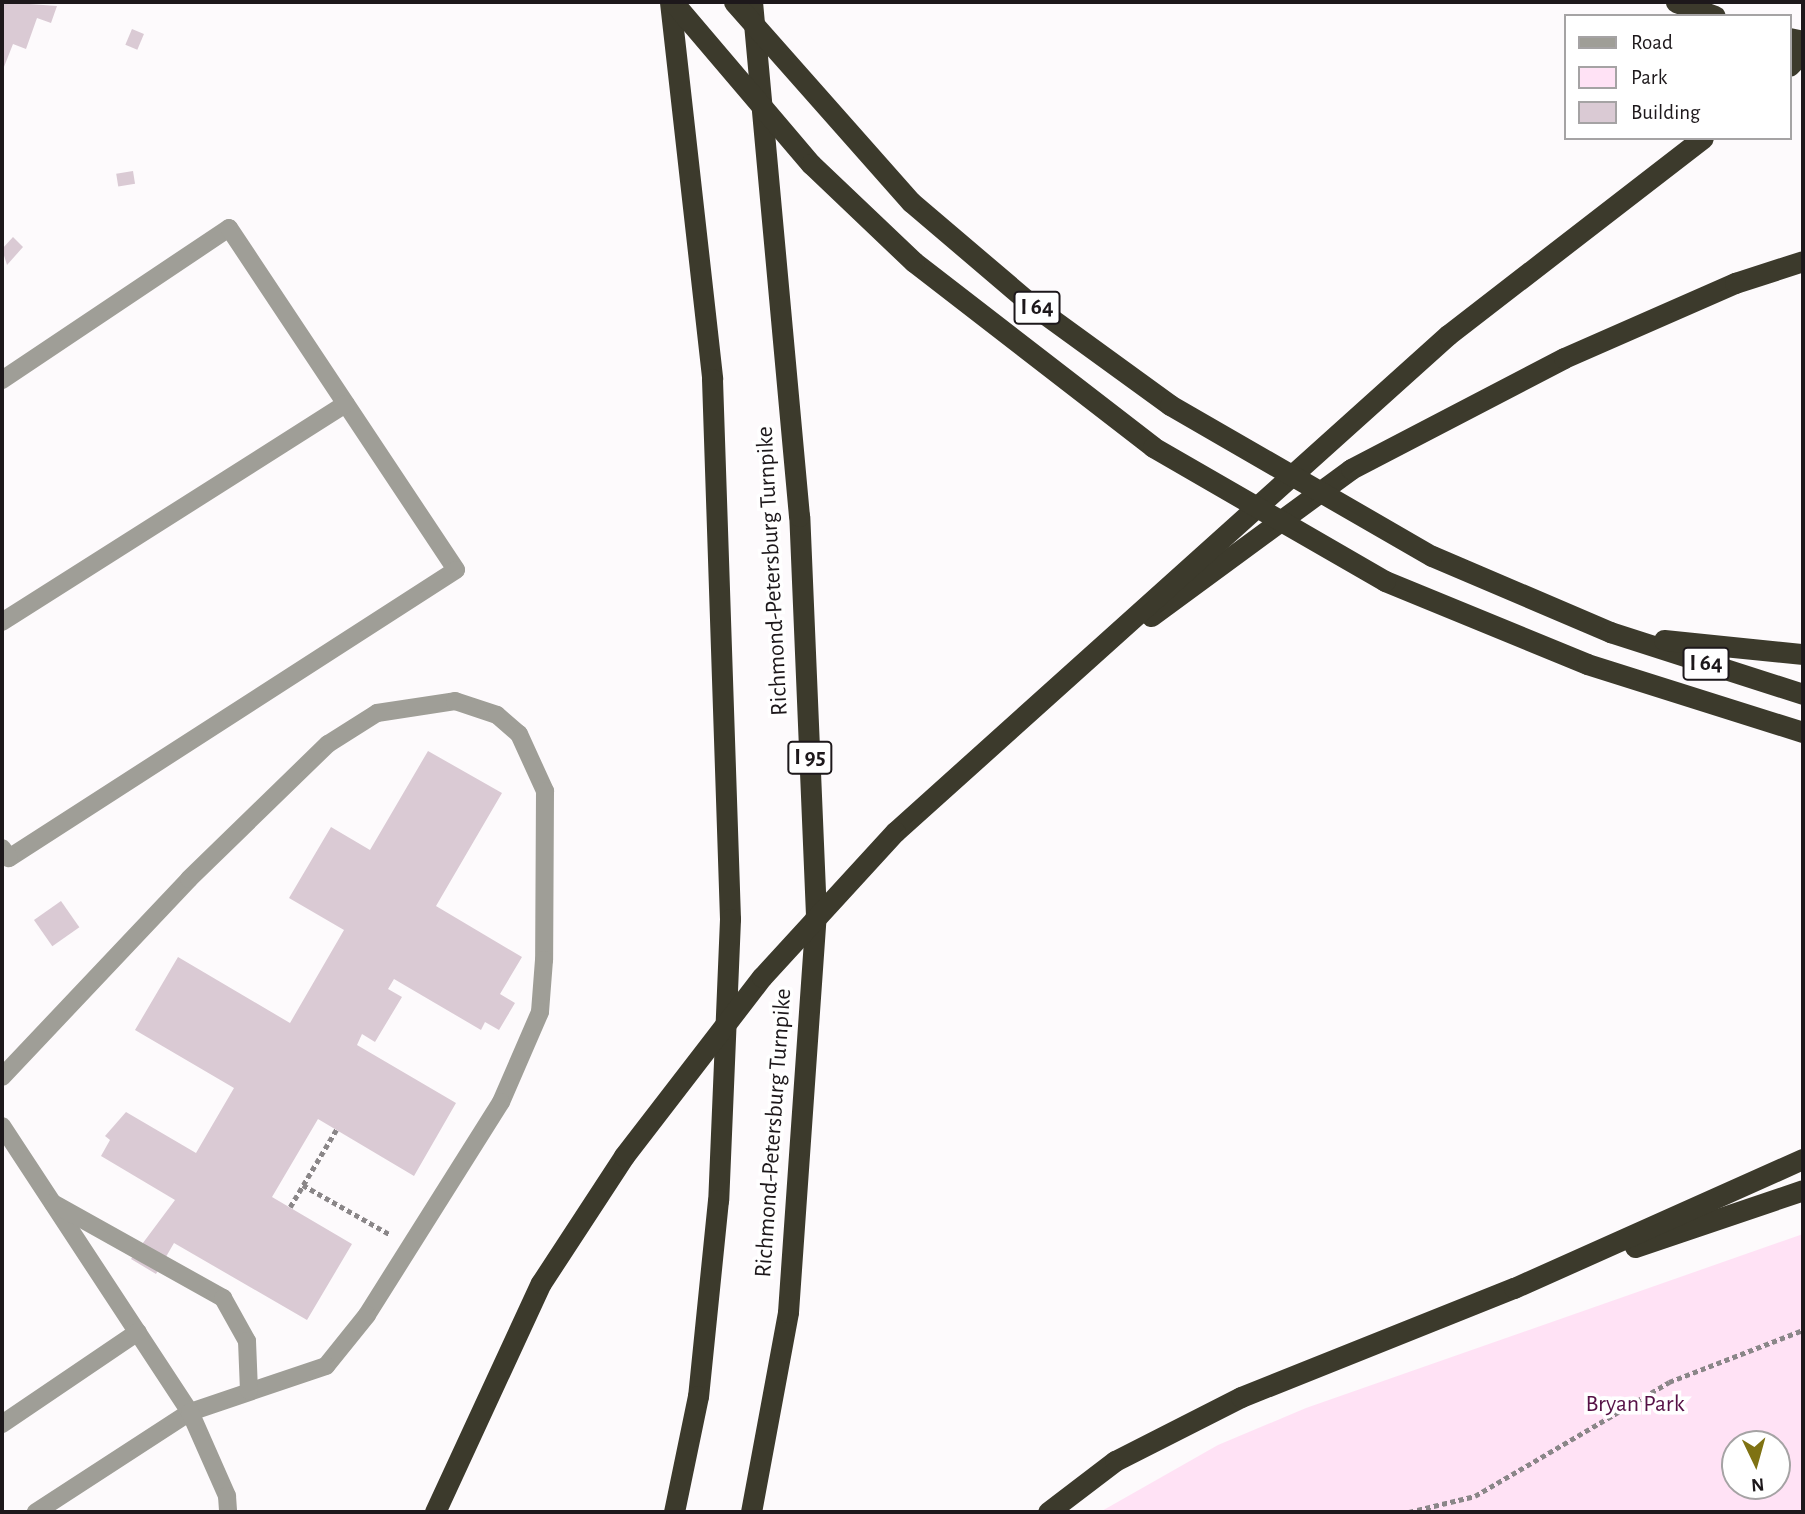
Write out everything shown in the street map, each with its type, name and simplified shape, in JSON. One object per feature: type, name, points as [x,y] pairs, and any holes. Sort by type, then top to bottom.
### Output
[{"type":"highway","points":[[672,2],[811,164],[914,262],[1153,447],[1385,581],[1587,664],[1803,732]]},
{"type":"highway","name":"Richmond-Petersburg Turnpike","points":[[672,2],[712,379],[730,919],[718,1200],[698,1395],[674,1512]]},
{"type":"highway","name":"I 64","points":[[734,2],[911,202],[1031,304],[1170,405],[1432,556],[1610,632],[1803,694]]},
{"type":"highway","name":"Richmond-Petersburg Turnpike","points":[[751,1512],[788,1312],[816,915],[799,516],[752,2]]},
{"type":"highway","points":[[1676,2],[1709,14]]},
{"type":"highway","points":[[435,1512],[541,1283],[624,1156],[762,977],[895,832],[1448,335],[1700,140]]},
{"type":"highway","points":[[1041,698],[1350,468],[1564,358],[1735,283],[1803,261]]},
{"type":"highway","points":[[1610,632],[1803,654]]},
{"type":"highway","points":[[1048,1512],[1115,1461],[1241,1397],[1514,1288],[1803,1159]]},
{"type":"highway","points":[[1514,1288],[1803,1190]]},
{"type":"lane","points":[[2,380],[229,228],[456,570],[9,858],[2,848]]},
{"type":"lane","points":[[2,622],[346,404]]},
{"type":"lane","points":[[2,1077],[189,879],[328,744],[377,713],[455,701],[497,715],[519,734],[545,791],[540,1012],[501,1102],[410,1246],[326,1367],[191,1412],[40,1511]]},
{"type":"lane","points":[[2,1126],[191,1412],[228,1512]]},
{"type":"lane","points":[[51,1202],[223,1298],[247,1341],[249,1391]]},
{"type":"lane","points":[[2,1424],[138,1332]]},
{"type":"path","points":[[290,1207],[336,1130]]},
{"type":"path","points":[[303,1185],[410,1246]]},
{"type":"path","points":[[1409,1512],[1475,1496],[1669,1382],[1803,1330]]},
{"type":"green space","name":"Bryan Park","points":[[1803,1234],[1803,1512],[1100,1512],[1218,1445],[1306,1408]]},
{"type":"building","points":[[2,2],[57,6],[51,23],[37,18],[26,49],[13,44],[2,72]]},
{"type":"building","points":[[132,29],[144,34],[137,50],[125,45]]},
{"type":"building","points":[[133,171],[135,184],[118,186],[116,174]]},
{"type":"building","points":[[13,237],[23,247],[7,265],[2,249]]},
{"type":"building","points":[[428,751],[502,793],[436,906],[522,957],[500,994],[515,1003],[499,1030],[485,1022],[481,1030],[394,979],[388,989],[402,997],[375,1042],[362,1034],[357,1045],[456,1103],[414,1176],[318,1119],[272,1197],[352,1244],[307,1320],[174,1243],[156,1274],[131,1259],[175,1200],[101,1156],[110,1140],[105,1136],[126,1112],[196,1153],[234,1088],[135,1030],[178,957],[290,1023],[344,930],[289,898],[331,827],[370,850]]},
{"type":"building","points":[[61,901],[79,927],[52,946],[34,920]]}]
